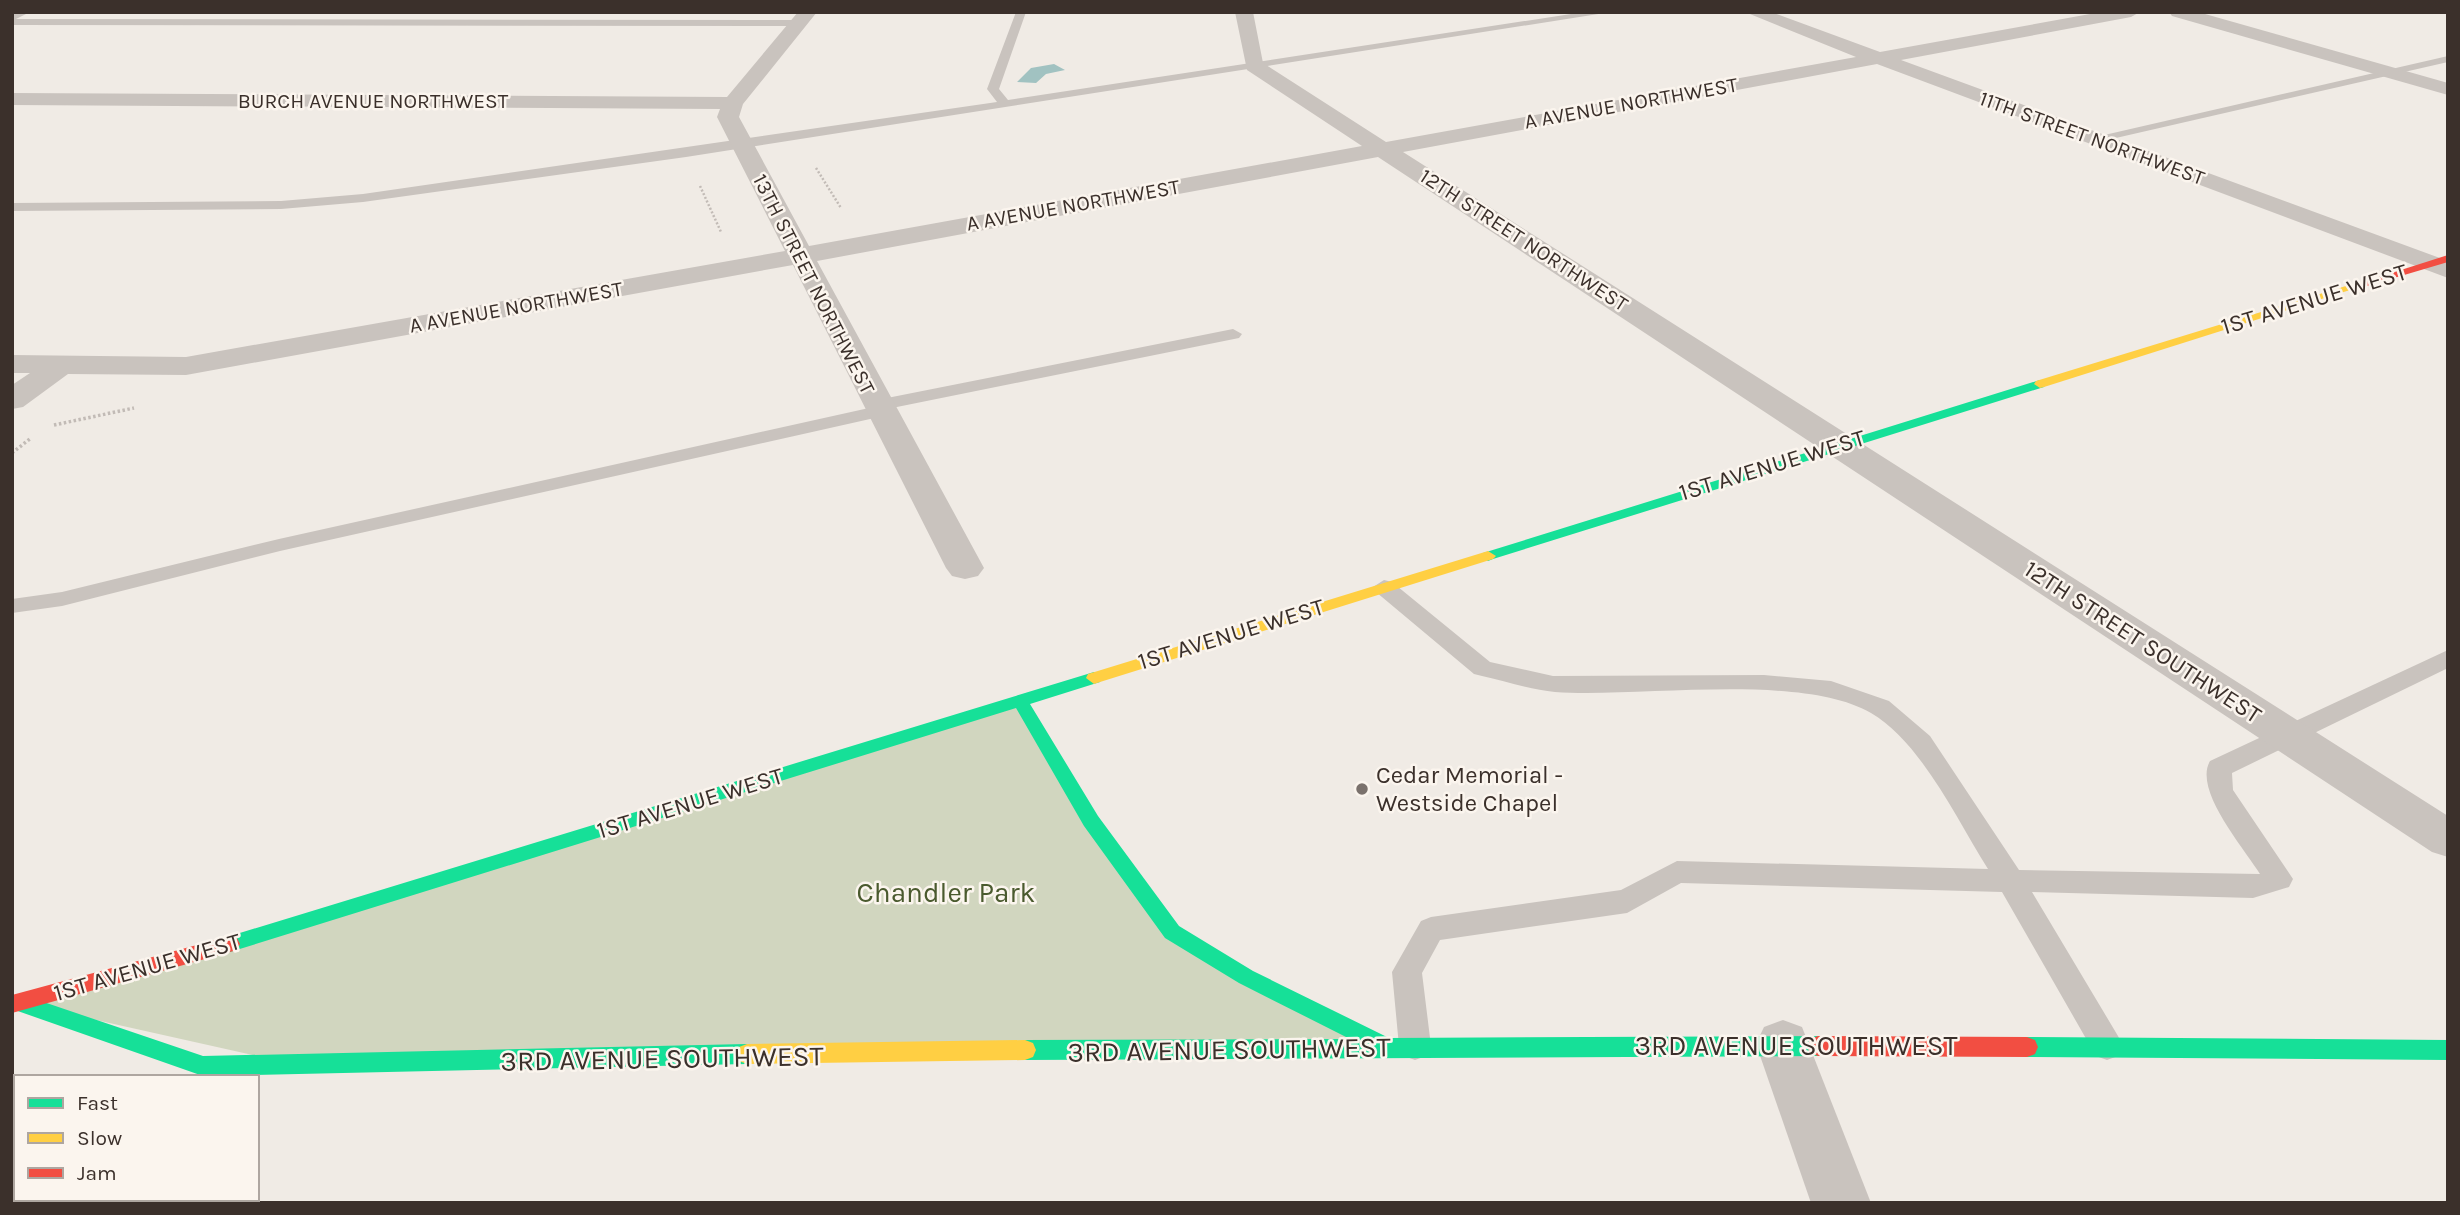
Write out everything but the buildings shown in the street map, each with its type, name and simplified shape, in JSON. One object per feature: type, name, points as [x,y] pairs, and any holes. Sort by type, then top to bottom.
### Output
[{"type":"main road","name":"1ST AVENUE WEST","points":[[15,1009],[1020,701],[1839,444],[2442,263]]},
{"type":"main road","points":[[1020,701],[1091,821],[1172,932],[1246,976],[1385,1046]]},
{"type":"main road","name":"3RD AVENUE SOUTHWEST","points":[[15,1009],[203,1066],[1385,1046],[1783,1044],[2446,1052]]},
{"type":"street","points":[[12,16],[21,12]]},
{"type":"street","points":[[1244,12],[1254,66]]},
{"type":"street","name":"11TH STREET NORTHWEST","points":[[1754,12],[2094,139],[2442,263]]},
{"type":"street","name":"A AVENUE NORTHWEST","points":[[12,365],[186,366],[2132,12]]},
{"type":"street","points":[[2178,12],[2448,89]]},
{"type":"street","points":[[733,103],[803,18]]},
{"type":"street","name":"12TH STREET NORTHWEST","points":[[1254,66],[1839,444]]},
{"type":"street","name":"BURCH AVENUE NORTHWEST","points":[[12,99],[733,103]]},
{"type":"street","name":"13TH STREET NORTHWEST","points":[[733,103],[728,117],[741,145],[964,568]]},
{"type":"street","points":[[12,400],[61,365]]},
{"type":"street","name":"12TH STREET SOUTHWEST","points":[[1839,444],[2448,839]]},
{"type":"street","points":[[1783,1044],[1841,1203]]},
{"type":"lane","points":[[1006,104],[993,89],[1021,12]]},
{"type":"lane","points":[[1573,12],[1605,13]]},
{"type":"lane","points":[[12,207],[205,207],[308,203],[442,187],[741,145],[1605,13]]},
{"type":"lane","points":[[12,22],[803,18]]},
{"type":"lane","points":[[2094,139],[2448,59]]},
{"type":"lane","points":[[12,606],[62,599],[279,545],[878,408],[1233,334]]},
{"type":"lane","points":[[1384,587],[1482,668],[1553,684],[1764,682],[1831,689],[1880,707],[1921,742],[2012,883],[2107,1046]]},
{"type":"lane","points":[[1415,1046],[1407,972],[1431,929],[1627,901],[1677,872],[2012,883],[2253,887],[2279,879],[2220,791],[2220,768],[2448,658]]},
{"type":"green space","name":"Chandler Park","points":[[1020,701],[1172,932],[1385,1046],[293,1064],[20,1003]]},
{"type":"water","points":[[1054,64],[1065,70],[1046,74],[1036,83],[1017,82],[1031,68]]},
{"type":"traffic: fast","points":[[1488,556],[2040,384]]},
{"type":"traffic: fast","points":[[230,944],[1094,678]]},
{"type":"traffic: fast","points":[[1020,701],[1091,821],[1172,932],[1246,977],[1380,1043]]},
{"type":"traffic: fast","points":[[20,1003],[203,1066],[747,1054]]},
{"type":"traffic: fast","points":[[1025,1050],[1818,1046]]},
{"type":"traffic: fast","points":[[2027,1047],[2448,1050]]},
{"type":"traffic: slow","points":[[2040,384],[2363,284]]},
{"type":"traffic: slow","points":[[1094,678],[1488,556]]},
{"type":"traffic: slow","points":[[747,1054],[1025,1050]]},
{"type":"traffic: jam","points":[[2363,284],[2448,258]]},
{"type":"traffic: jam","points":[[12,1004],[230,944]]},
{"type":"traffic: jam","points":[[1818,1046],[2027,1047]]},
{"type":"place","name":"Cedar Memorial - Westside Chapel","points":[[1362,789]]}]
